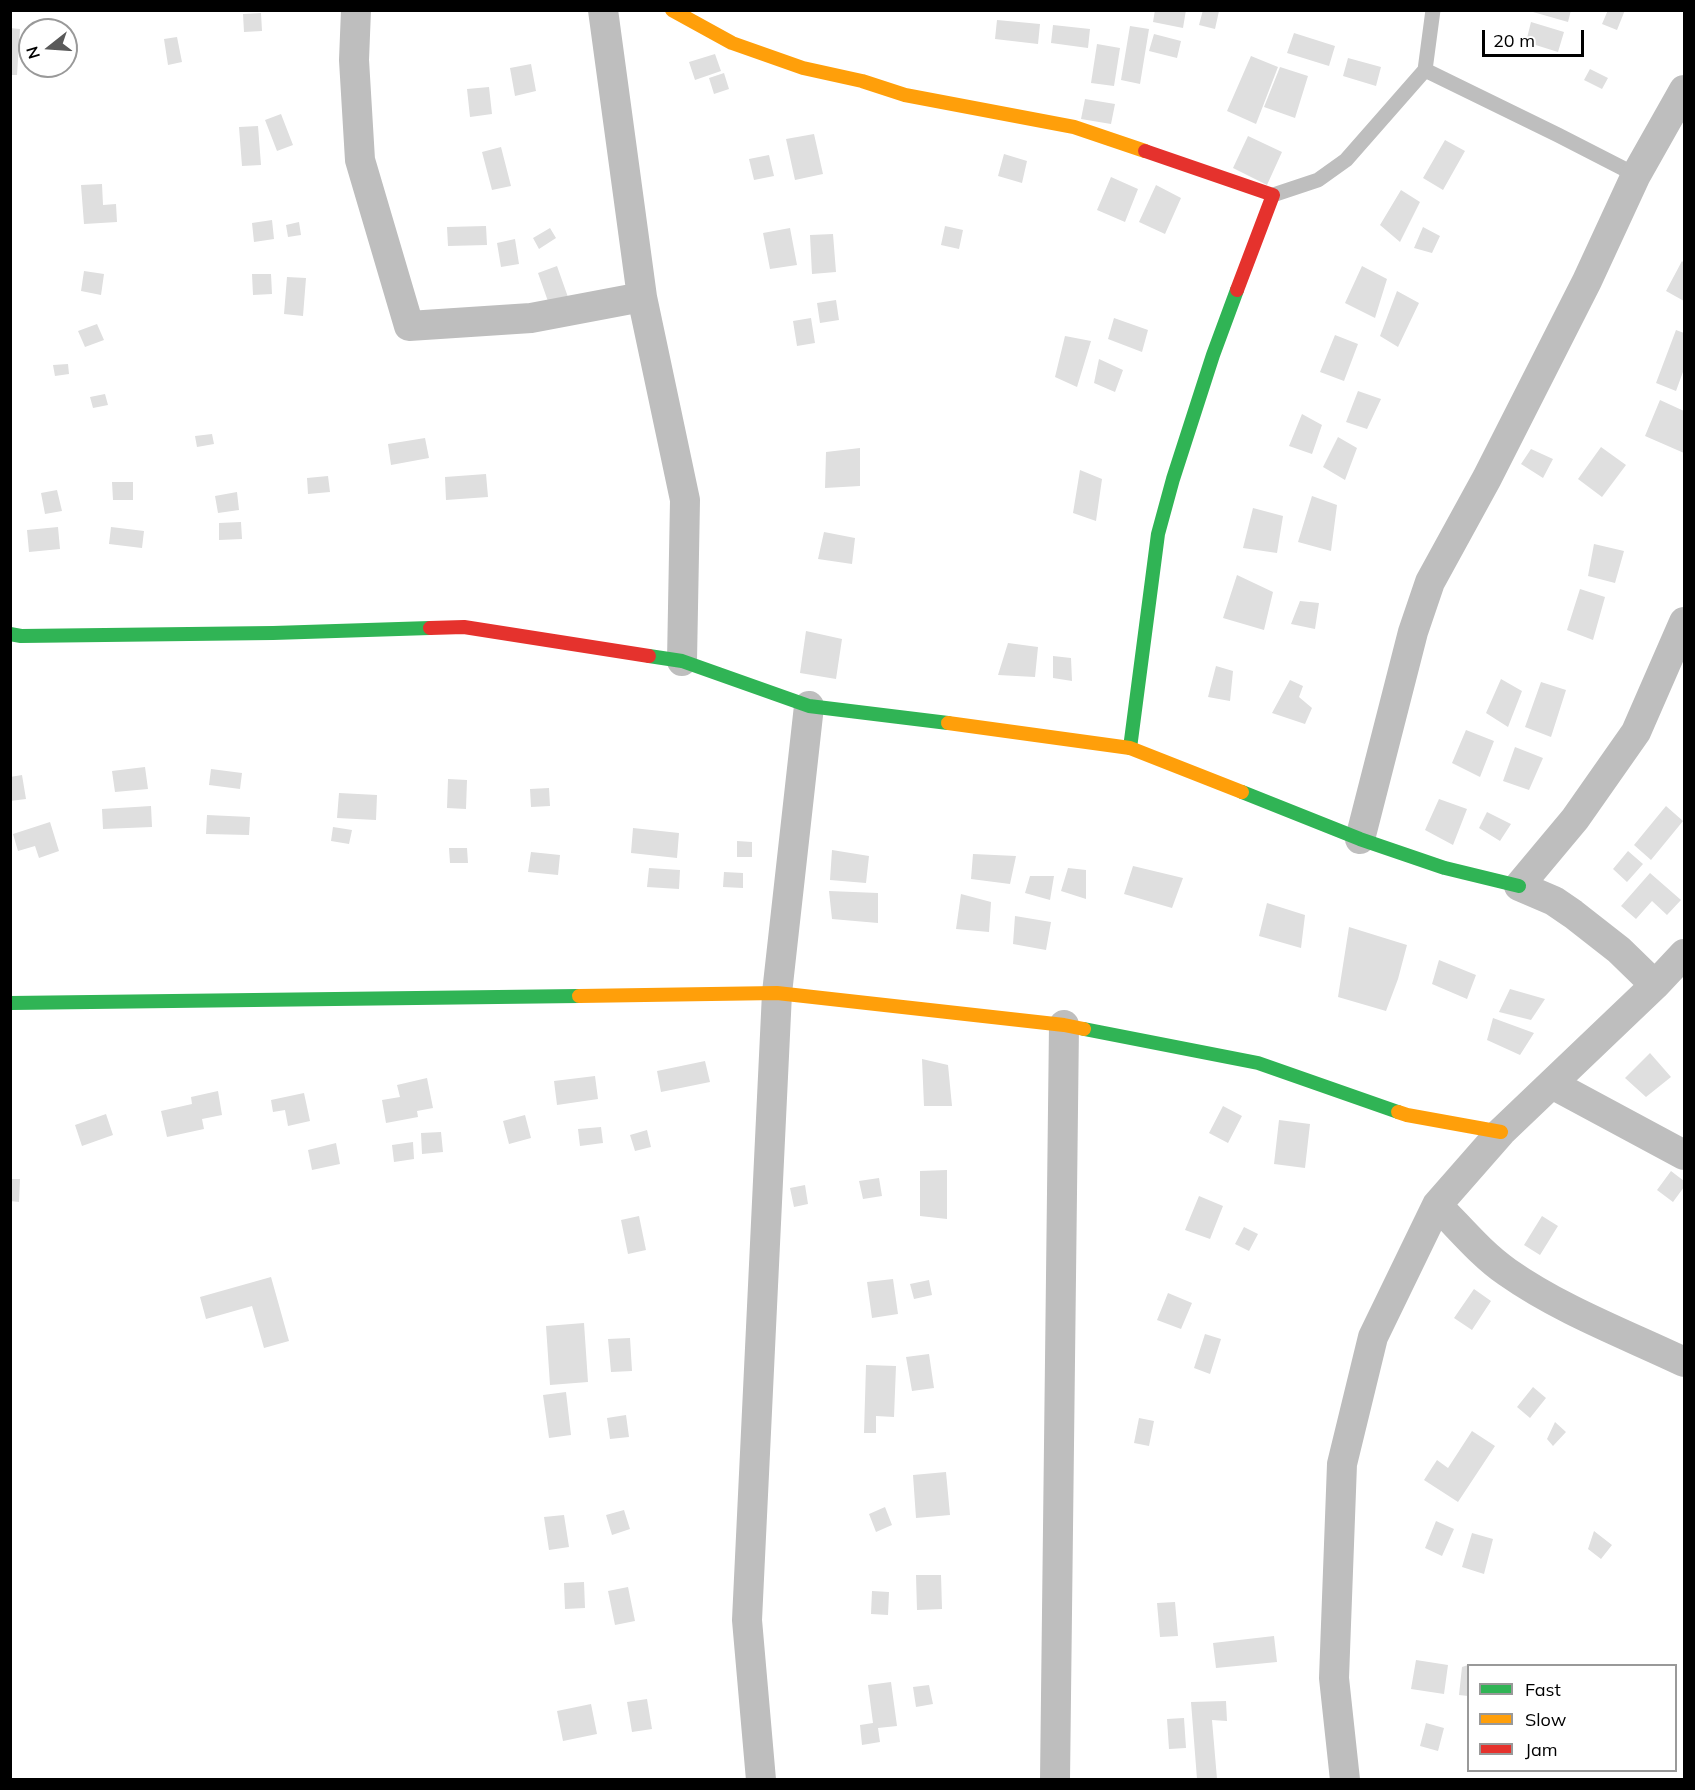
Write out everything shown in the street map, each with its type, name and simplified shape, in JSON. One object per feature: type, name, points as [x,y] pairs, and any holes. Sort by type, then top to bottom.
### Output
[{"type":"street","points":[[356,10],[354,60],[360,160],[409,326],[531,318],[642,297]]},
{"type":"street","points":[[603,10],[642,297],[685,500],[682,661]]},
{"type":"street","points":[[672,10],[732,43],[803,68],[862,81],[905,95],[1074,127],[1273,195],[1213,355],[1173,479],[1158,534],[1130,748]]},
{"type":"street","points":[[1360,839],[1410,644],[1430,582],[1487,478],[1587,281],[1636,175],[1684,90]]},
{"type":"street","points":[[1519,886],[1575,819],[1636,732],[1684,622]]},
{"type":"street","points":[[10,634],[21,636],[273,633],[464,627],[682,661],[809,706],[908,717],[1130,748],[1360,839],[1444,868],[1519,886],[1554,901],[1619,950],[1655,985]]},
{"type":"street","points":[[761,1779],[747,1620],[777,993],[809,706]]},
{"type":"street","points":[[1345,1779],[1334,1678],[1342,1464],[1373,1337],[1437,1205],[1501,1132],[1655,985],[1684,954]]},
{"type":"street","points":[[10,1003],[777,993],[1064,1025],[1258,1063],[1407,1115],[1501,1132]]},
{"type":"street","points":[[1055,1779],[1064,1025]]},
{"type":"street","points":[[1552,1083],[1684,1155]]},
{"type":"street","points":[[1437,1205],[1489,1258],[1508,1273],[1558,1303],[1684,1362]]},
{"type":"lane","points":[[1273,195],[1318,180],[1346,160],[1425,70],[1433,10]]},
{"type":"lane","points":[[1425,70],[1636,175]]},
{"type":"building","points":[[1155,10],[1186,10],[1183,28],[1153,22]]},
{"type":"building","points":[[1203,10],[1219,11],[1215,29],[1199,25]]},
{"type":"building","points":[[1526,10],[1571,10],[1568,22]]},
{"type":"building","points":[[1608,10],[1625,10],[1617,30],[1602,24]]},
{"type":"building","points":[[261,13],[262,31],[244,32],[243,14]]},
{"type":"building","points":[[997,20],[1040,24],[1038,44],[995,39]]},
{"type":"building","points":[[1531,22],[1564,32],[1558,52],[1526,42]]},
{"type":"building","points":[[1053,25],[1090,29],[1088,48],[1051,43]]},
{"type":"building","points":[[1130,26],[1149,29],[1140,84],[1121,80]]},
{"type":"building","points":[[10,28],[18,29],[18,60],[17,75],[10,75]]},
{"type":"building","points":[[1294,33],[1335,46],[1329,66],[1287,53]]},
{"type":"building","points":[[1154,34],[1181,41],[1177,58],[1149,51]]},
{"type":"building","points":[[177,37],[182,62],[168,65],[164,39]]},
{"type":"building","points":[[1097,44],[1120,48],[1114,86],[1091,83]]},
{"type":"building","points":[[715,54],[721,71],[695,80],[689,62]]},
{"type":"building","points":[[1251,56],[1278,67],[1256,124],[1227,111]]},
{"type":"building","points":[[1348,58],[1381,67],[1376,86],[1343,76]]},
{"type":"building","points":[[531,64],[536,91],[515,96],[510,68]]},
{"type":"building","points":[[1280,67],[1308,76],[1295,118],[1264,107]]},
{"type":"building","points":[[1590,69],[1608,78],[1602,89],[1584,80]]},
{"type":"building","points":[[724,73],[729,89],[714,94],[709,78]]},
{"type":"building","points":[[489,87],[492,114],[470,117],[467,89]]},
{"type":"building","points":[[1085,99],[1115,104],[1111,124],[1081,119]]},
{"type":"building","points":[[281,114],[293,145],[277,151],[265,120]]},
{"type":"building","points":[[258,126],[261,165],[242,166],[239,127]]},
{"type":"building","points":[[814,134],[823,174],[795,180],[786,139]]},
{"type":"building","points":[[1248,136],[1282,152],[1267,185],[1233,168]]},
{"type":"building","points":[[1445,140],[1465,151],[1443,190],[1423,178]]},
{"type":"building","points":[[501,147],[511,186],[492,190],[482,152]]},
{"type":"building","points":[[1004,154],[1027,161],[1022,183],[998,176]]},
{"type":"building","points":[[769,155],[774,176],[754,180],[749,159]]},
{"type":"building","points":[[1111,177],[1138,189],[1125,222],[1097,210]]},
{"type":"building","points":[[102,184],[103,205],[116,204],[117,222],[84,224],[81,185]]},
{"type":"building","points":[[1156,185],[1181,198],[1165,234],[1139,222]]},
{"type":"building","points":[[1401,190],[1420,202],[1400,242],[1380,225]]},
{"type":"building","points":[[272,220],[274,239],[254,242],[252,223]]},
{"type":"building","points":[[299,222],[301,235],[288,237],[286,225]]},
{"type":"building","points":[[486,226],[487,245],[448,246],[447,227]]},
{"type":"building","points":[[945,226],[963,230],[959,249],[941,245]]},
{"type":"building","points":[[1423,227],[1440,236],[1432,253],[1414,248]]},
{"type":"building","points":[[550,228],[556,238],[539,249],[533,238]]},
{"type":"building","points":[[790,228],[797,265],[770,269],[763,233]]},
{"type":"building","points":[[833,234],[836,272],[812,274],[810,235]]},
{"type":"building","points":[[515,239],[519,264],[501,267],[497,243]]},
{"type":"building","points":[[1682,261],[1684,263],[1684,301],[1666,291]]},
{"type":"building","points":[[557,266],[569,300],[550,307],[538,273]]},
{"type":"building","points":[[1362,266],[1387,279],[1375,318],[1345,303]]},
{"type":"building","points":[[84,271],[104,274],[101,295],[81,291]]},
{"type":"building","points":[[252,274],[271,274],[272,294],[253,295]]},
{"type":"building","points":[[287,277],[306,278],[303,316],[284,314]]},
{"type":"building","points":[[1397,291],[1419,303],[1398,347],[1380,336]]},
{"type":"building","points":[[836,300],[839,320],[820,323],[817,303]]},
{"type":"building","points":[[811,318],[815,343],[797,346],[793,321]]},
{"type":"building","points":[[1114,318],[1148,330],[1142,352],[1108,339]]},
{"type":"building","points":[[97,324],[104,340],[85,347],[78,331]]},
{"type":"building","points":[[1676,330],[1684,333],[1684,369],[1676,391],[1656,383]]},
{"type":"building","points":[[1335,335],[1358,344],[1344,381],[1320,372]]},
{"type":"building","points":[[1065,336],[1091,341],[1077,387],[1055,377]]},
{"type":"building","points":[[1099,359],[1123,370],[1115,392],[1094,383]]},
{"type":"building","points":[[68,364],[69,374],[55,376],[53,365]]},
{"type":"building","points":[[1358,391],[1381,399],[1367,429],[1346,422]]},
{"type":"building","points":[[105,394],[108,405],[93,408],[90,397]]},
{"type":"building","points":[[1660,400],[1684,411],[1684,453],[1645,436]]},
{"type":"building","points":[[1302,414],[1322,425],[1312,454],[1289,446]]},
{"type":"building","points":[[212,434],[214,444],[197,447],[195,436]]},
{"type":"building","points":[[1338,437],[1357,448],[1345,480],[1323,467]]},
{"type":"building","points":[[425,438],[429,458],[391,465],[388,444]]},
{"type":"building","points":[[1601,447],[1626,465],[1602,497],[1578,479]]},
{"type":"building","points":[[860,448],[860,486],[825,488],[826,452]]},
{"type":"building","points":[[1531,449],[1553,459],[1543,478],[1521,464]]},
{"type":"building","points":[[1080,470],[1102,479],[1096,521],[1073,513]]},
{"type":"building","points":[[486,474],[488,497],[446,500],[445,477]]},
{"type":"building","points":[[328,476],[330,492],[308,494],[307,478]]},
{"type":"building","points":[[112,482],[133,482],[133,500],[113,500]]},
{"type":"building","points":[[57,490],[62,511],[45,514],[41,493]]},
{"type":"building","points":[[237,492],[239,510],[218,513],[215,496]]},
{"type":"building","points":[[1312,496],[1337,505],[1331,551],[1298,542]]},
{"type":"building","points":[[1253,508],[1283,516],[1277,553],[1243,548]]},
{"type":"building","points":[[241,522],[242,539],[219,540],[219,523]]},
{"type":"building","points":[[58,527],[60,549],[29,552],[27,530]]},
{"type":"building","points":[[111,527],[144,531],[142,548],[109,544]]},
{"type":"building","points":[[824,532],[855,538],[852,564],[818,559]]},
{"type":"building","points":[[1594,544],[1624,551],[1615,583],[1588,576]]},
{"type":"building","points":[[1237,575],[1273,592],[1264,630],[1223,618]]},
{"type":"building","points":[[1580,589],[1605,597],[1593,640],[1567,630]]},
{"type":"building","points":[[1300,601],[1319,603],[1315,629],[1291,624]]},
{"type":"building","points":[[806,631],[842,639],[836,679],[800,673]]},
{"type":"building","points":[[1008,643],[1038,647],[1035,677],[998,675]]},
{"type":"building","points":[[1053,656],[1071,658],[1072,681],[1053,678]]},
{"type":"building","points":[[1216,666],[1233,671],[1230,701],[1208,697]]},
{"type":"building","points":[[1501,679],[1522,691],[1508,727],[1486,713]]},
{"type":"building","points":[[1290,680],[1303,686],[1299,697],[1312,708],[1305,724],[1272,713]]},
{"type":"building","points":[[1541,682],[1566,690],[1551,737],[1525,727]]},
{"type":"building","points":[[1466,730],[1494,741],[1480,777],[1452,763]]},
{"type":"building","points":[[1515,747],[1543,758],[1529,790],[1503,781]]},
{"type":"building","points":[[145,767],[148,789],[115,792],[112,771]]},
{"type":"building","points":[[211,769],[242,773],[240,789],[209,785]]},
{"type":"building","points":[[22,775],[26,799],[10,801],[10,777]]},
{"type":"building","points":[[448,779],[467,780],[466,809],[447,808]]},
{"type":"building","points":[[549,788],[550,806],[531,807],[530,789]]},
{"type":"building","points":[[339,793],[377,795],[376,820],[337,818]]},
{"type":"building","points":[[1439,799],[1467,809],[1453,845],[1425,830]]},
{"type":"building","points":[[151,806],[152,827],[103,829],[102,809]]},
{"type":"building","points":[[1666,806],[1683,821],[1651,860],[1634,845]]},
{"type":"building","points":[[1487,812],[1511,824],[1500,841],[1479,828]]},
{"type":"building","points":[[207,815],[250,817],[249,835],[206,834]]},
{"type":"building","points":[[50,822],[59,851],[39,858],[35,846],[18,851],[13,834]]},
{"type":"building","points":[[333,827],[352,830],[349,844],[331,841]]},
{"type":"building","points":[[633,828],[679,833],[677,858],[631,853]]},
{"type":"building","points":[[737,841],[752,842],[752,857],[737,857]]},
{"type":"building","points":[[449,848],[467,848],[468,863],[450,863]]},
{"type":"building","points":[[832,850],[869,856],[866,883],[830,880]]},
{"type":"building","points":[[1628,851],[1643,864],[1627,882],[1613,869]]},
{"type":"building","points":[[531,852],[560,855],[558,875],[528,872]]},
{"type":"building","points":[[973,854],[1016,856],[1010,884],[971,879]]},
{"type":"building","points":[[1133,866],[1183,878],[1172,908],[1124,894]]},
{"type":"building","points":[[649,868],[680,870],[679,889],[647,887]]},
{"type":"building","points":[[1068,868],[1086,870],[1086,899],[1061,891]]},
{"type":"building","points":[[724,872],[743,873],[743,888],[723,887]]},
{"type":"building","points":[[1650,873],[1681,900],[1667,915],[1652,901],[1636,919],[1621,906]]},
{"type":"building","points":[[1030,876],[1054,876],[1050,900],[1025,893]]},
{"type":"building","points":[[829,891],[878,893],[878,923],[832,919]]},
{"type":"building","points":[[961,894],[991,902],[989,932],[956,929]]},
{"type":"building","points":[[1267,903],[1305,915],[1301,948],[1259,936]]},
{"type":"building","points":[[1015,916],[1051,922],[1046,950],[1013,944]]},
{"type":"building","points":[[1349,927],[1407,945],[1386,1011],[1338,997]]},
{"type":"building","points":[[1439,960],[1476,975],[1467,999],[1432,984]]},
{"type":"building","points":[[1510,989],[1545,999],[1531,1020],[1499,1012]]},
{"type":"building","points":[[1493,1018],[1534,1033],[1520,1055],[1487,1040]]},
{"type":"building","points":[[1650,1053],[1671,1077],[1646,1097],[1625,1078]]},
{"type":"building","points":[[922,1059],[948,1065],[952,1106],[924,1106]]},
{"type":"building","points":[[705,1061],[710,1082],[661,1092],[657,1071]]},
{"type":"building","points":[[595,1076],[598,1099],[557,1105],[554,1081]]},
{"type":"building","points":[[427,1078],[433,1108],[417,1111],[418,1117],[386,1123],[382,1100],[400,1097],[397,1085]]},
{"type":"building","points":[[218,1091],[222,1115],[202,1119],[204,1129],[167,1137],[161,1111],[192,1104],[191,1097]]},
{"type":"building","points":[[304,1093],[310,1121],[288,1126],[285,1110],[273,1112],[271,1100]]},
{"type":"building","points":[[1223,1106],[1242,1116],[1228,1143],[1209,1133]]},
{"type":"building","points":[[106,1114],[113,1135],[82,1146],[75,1125]]},
{"type":"building","points":[[525,1115],[531,1138],[509,1144],[503,1121]]},
{"type":"building","points":[[1279,1120],[1310,1124],[1305,1168],[1274,1164]]},
{"type":"building","points":[[601,1127],[603,1143],[580,1146],[578,1129]]},
{"type":"building","points":[[647,1130],[651,1147],[635,1151],[630,1135]]},
{"type":"building","points":[[441,1132],[443,1152],[422,1154],[421,1133]]},
{"type":"building","points":[[413,1142],[414,1159],[394,1162],[392,1145]]},
{"type":"building","points":[[336,1143],[340,1164],[312,1170],[308,1150]]},
{"type":"building","points":[[947,1170],[947,1219],[920,1216],[920,1171]]},
{"type":"building","points":[[1671,1171],[1684,1181],[1684,1187],[1673,1202],[1657,1190]]},
{"type":"building","points":[[879,1178],[882,1196],[863,1199],[859,1181]]},
{"type":"building","points":[[10,1179],[20,1179],[19,1202],[10,1201]]},
{"type":"building","points":[[805,1185],[808,1204],[794,1207],[790,1188]]},
{"type":"building","points":[[1199,1196],[1223,1206],[1210,1239],[1185,1230]]},
{"type":"building","points":[[639,1216],[646,1250],[628,1254],[621,1220]]},
{"type":"building","points":[[1542,1216],[1558,1226],[1540,1255],[1524,1245]]},
{"type":"building","points":[[1244,1227],[1258,1234],[1249,1251],[1235,1244]]},
{"type":"building","points":[[271,1277],[289,1341],[264,1348],[252,1306],[206,1319],[200,1297]]},
{"type":"building","points":[[893,1279],[898,1314],[872,1318],[867,1282]]},
{"type":"building","points":[[929,1280],[932,1295],[914,1299],[910,1284]]},
{"type":"building","points":[[1474,1289],[1491,1301],[1472,1330],[1454,1318]]},
{"type":"building","points":[[1168,1293],[1192,1303],[1181,1329],[1157,1320]]},
{"type":"building","points":[[584,1323],[588,1382],[550,1385],[546,1326]]},
{"type":"building","points":[[1205,1334],[1221,1339],[1210,1374],[1194,1368]]},
{"type":"building","points":[[630,1338],[632,1371],[611,1372],[608,1339]]},
{"type":"building","points":[[929,1354],[934,1388],[912,1391],[906,1357]]},
{"type":"building","points":[[866,1365],[896,1366],[894,1417],[876,1416],[876,1433],[864,1433]]},
{"type":"building","points":[[1533,1387],[1546,1398],[1530,1418],[1517,1407]]},
{"type":"building","points":[[566,1392],[571,1435],[549,1438],[543,1395]]},
{"type":"building","points":[[626,1415],[629,1437],[610,1439],[607,1418]]},
{"type":"building","points":[[1139,1418],[1154,1421],[1149,1446],[1134,1443]]},
{"type":"building","points":[[1555,1422],[1566,1432],[1553,1446],[1547,1439]]},
{"type":"building","points":[[1472,1431],[1495,1446],[1458,1502],[1424,1480],[1437,1460],[1448,1468]]},
{"type":"building","points":[[946,1472],[950,1515],[916,1518],[913,1475]]},
{"type":"building","points":[[885,1507],[892,1525],[876,1532],[869,1514]]},
{"type":"building","points":[[624,1510],[630,1529],[612,1535],[606,1515]]},
{"type":"building","points":[[564,1515],[569,1547],[549,1550],[544,1517]]},
{"type":"building","points":[[1436,1521],[1454,1529],[1442,1556],[1425,1548]]},
{"type":"building","points":[[1594,1531],[1612,1545],[1601,1559],[1588,1549]]},
{"type":"building","points":[[1472,1533],[1493,1539],[1484,1574],[1462,1567]]},
{"type":"building","points":[[916,1575],[941,1575],[942,1609],[917,1610]]},
{"type":"building","points":[[584,1582],[585,1608],[565,1609],[564,1583]]},
{"type":"building","points":[[628,1587],[635,1621],[615,1625],[608,1591]]},
{"type":"building","points":[[872,1591],[889,1592],[888,1615],[871,1614]]},
{"type":"building","points":[[1175,1602],[1178,1636],[1160,1637],[1157,1603]]},
{"type":"building","points":[[1274,1636],[1277,1662],[1216,1668],[1213,1643]]},
{"type":"building","points":[[1416,1660],[1448,1665],[1444,1694],[1411,1689]]},
{"type":"building","points":[[1467,1665],[1467,1696],[1459,1695],[1462,1667]]},
{"type":"building","points":[[891,1682],[897,1726],[878,1728],[880,1742],[862,1745],[860,1725],[873,1723],[868,1685]]},
{"type":"building","points":[[929,1685],[933,1704],[916,1707],[913,1687]]},
{"type":"building","points":[[647,1699],[652,1729],[632,1732],[627,1702]]},
{"type":"building","points":[[1226,1701],[1227,1721],[1212,1720],[1217,1779],[1197,1779],[1191,1702]]},
{"type":"building","points":[[591,1704],[597,1734],[563,1741],[557,1711]]},
{"type":"building","points":[[1184,1718],[1186,1748],[1169,1749],[1167,1719]]},
{"type":"building","points":[[1426,1723],[1444,1728],[1438,1751],[1420,1746]]},
{"type":"traffic: fast","points":[[1130,748],[1158,534],[1173,479],[1213,355],[1237,290]]},
{"type":"traffic: fast","points":[[10,634],[21,636],[273,633],[430,628]]},
{"type":"traffic: fast","points":[[649,656],[682,661],[809,706],[948,723]]},
{"type":"traffic: fast","points":[[1242,792],[1360,839],[1445,868],[1519,886]]},
{"type":"traffic: fast","points":[[10,1003],[579,996]]},
{"type":"traffic: fast","points":[[1084,1029],[1258,1063],[1398,1112]]},
{"type":"traffic: slow","points":[[672,10],[732,43],[803,68],[862,81],[905,95],[1074,127],[1145,151]]},
{"type":"traffic: slow","points":[[948,723],[1130,748],[1242,792]]},
{"type":"traffic: slow","points":[[579,996],[777,993],[1084,1029]]},
{"type":"traffic: slow","points":[[1398,1112],[1501,1132]]},
{"type":"traffic: jam","points":[[1145,151],[1273,195],[1237,290]]},
{"type":"traffic: jam","points":[[430,628],[464,627],[649,656]]}]
